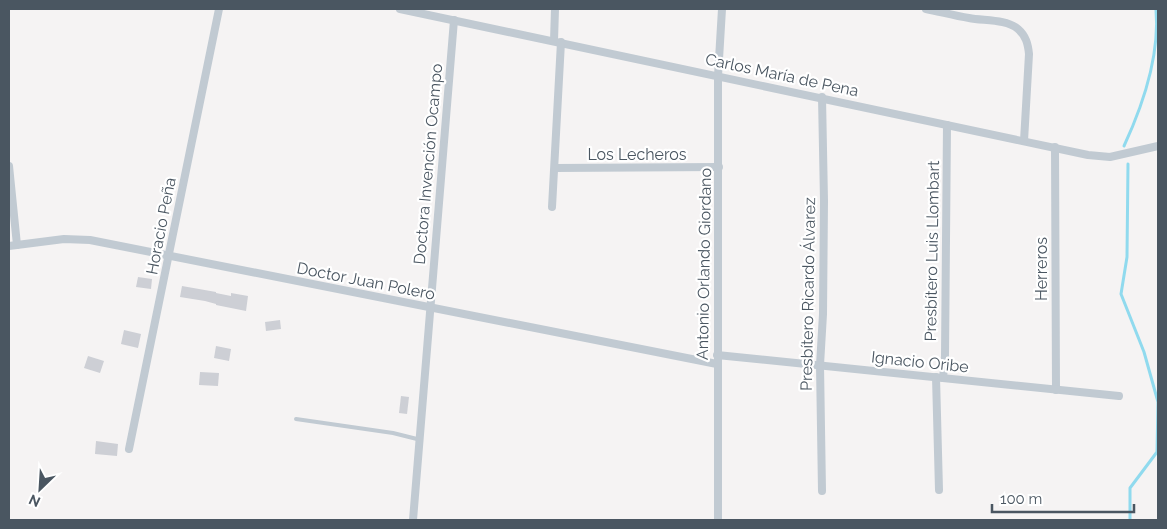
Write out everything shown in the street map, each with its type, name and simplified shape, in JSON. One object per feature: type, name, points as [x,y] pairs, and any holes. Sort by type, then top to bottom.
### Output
[{"type":"street","name":"Horacio Peña","points":[[129,449],[219,9]]},
{"type":"street","name":"Carlos María de Pena","points":[[400,9],[1088,154],[1110,157],[1158,146]]},
{"type":"street","points":[[552,207],[555,168],[557,42],[555,9]]},
{"type":"street","name":"Antonio Orlando Giordano","points":[[718,520],[718,76],[722,9]]},
{"type":"street","points":[[926,9],[1007,24],[1019,30],[1026,38],[1029,54],[1024,141]]},
{"type":"street","name":"Doctora Invención Ocampo","points":[[414,520],[454,20]]},
{"type":"street","name":"Presbítero Ricardo Álvarez","points":[[822,97],[824,245],[820,365],[822,491]]},
{"type":"street","name":"Presbítero Luis Llombart","points":[[939,490],[940,377],[945,356],[947,125]]},
{"type":"street","name":"Herreros","points":[[1054,147],[1056,390]]},
{"type":"street","points":[[9,166],[13,246]]},
{"type":"street","name":"Los Lecheros","points":[[555,168],[719,168]]},
{"type":"street","name":"Doctor Juan Polero","points":[[13,246],[64,239],[82,239],[717,364]]},
{"type":"street","name":"Ignacio Oribe","points":[[717,355],[1119,396]]},
{"type":"lane","points":[[296,419],[393,433],[420,440]]},
{"type":"building","points":[[138,277],[152,279],[151,289],[136,287]]},
{"type":"building","points":[[182,286],[231,296],[231,293],[248,296],[246,311],[180,297]]},
{"type":"building","points":[[280,320],[281,329],[266,331],[265,322]]},
{"type":"building","points":[[124,330],[141,334],[138,348],[121,344]]},
{"type":"building","points":[[216,346],[231,349],[229,361],[214,358]]},
{"type":"building","points":[[88,356],[104,361],[100,373],[84,368]]},
{"type":"building","points":[[200,372],[219,373],[218,386],[199,385]]},
{"type":"building","points":[[401,396],[409,397],[407,414],[399,413]]},
{"type":"building","points":[[96,441],[118,444],[117,456],[95,454]]},
{"type":"waterway","points":[[1124,146],[1144,97],[1153,62],[1157,26],[1156,9]]},
{"type":"waterway","points":[[1128,164],[1127,257],[1121,294],[1144,352],[1158,402],[1157,452],[1130,488],[1130,520]]}]
